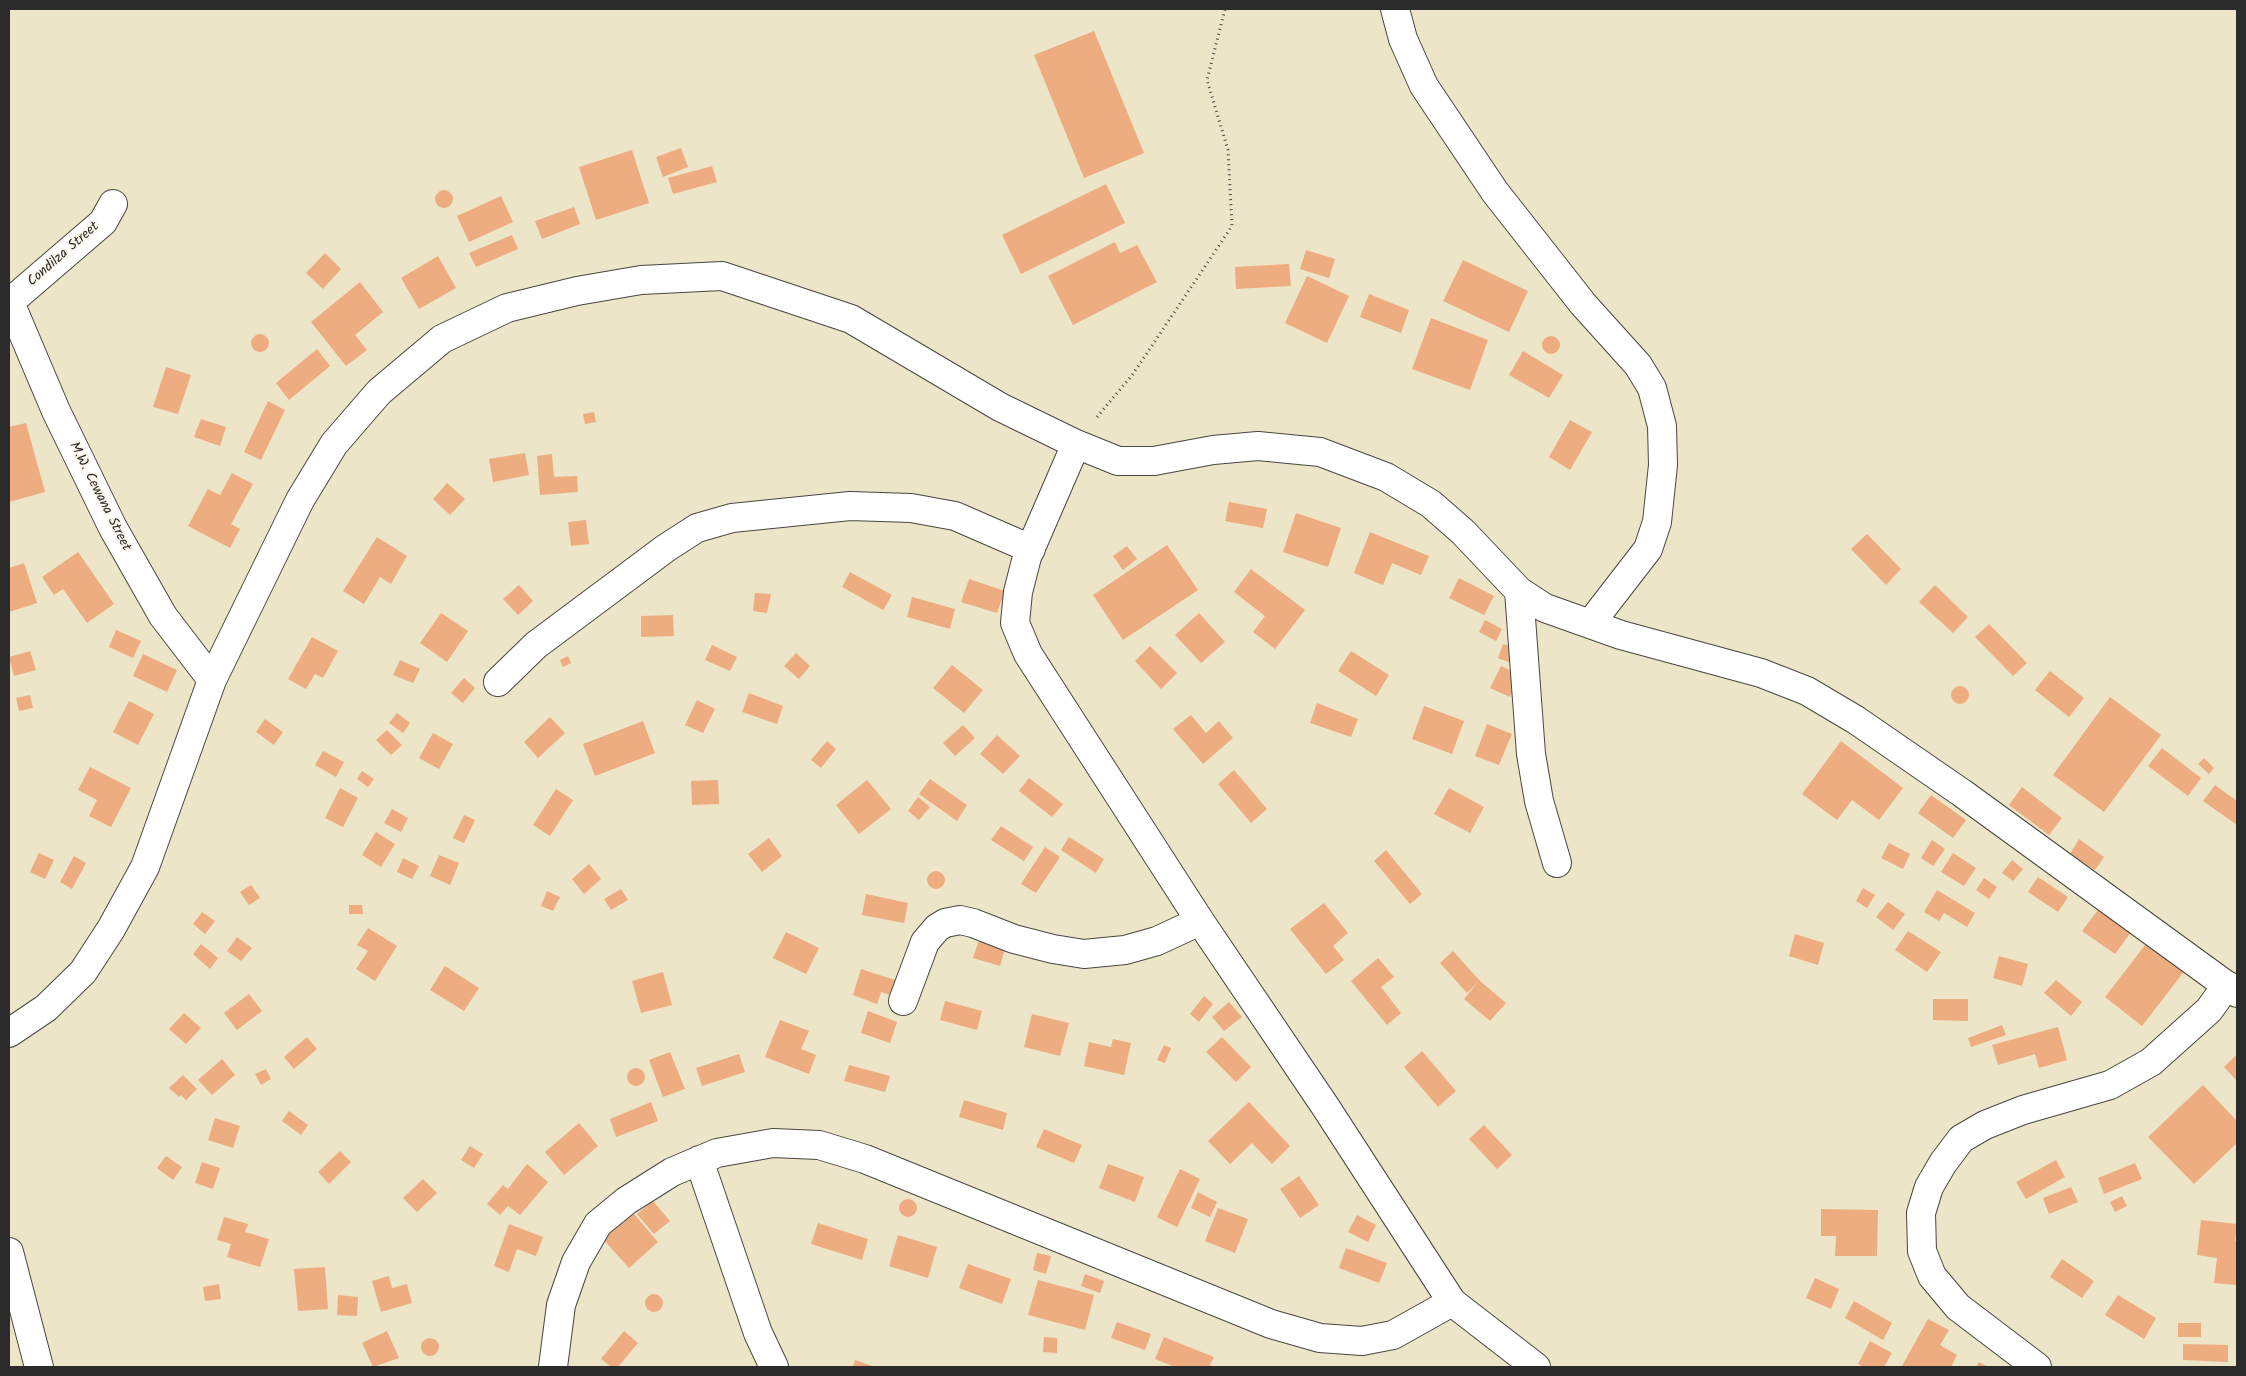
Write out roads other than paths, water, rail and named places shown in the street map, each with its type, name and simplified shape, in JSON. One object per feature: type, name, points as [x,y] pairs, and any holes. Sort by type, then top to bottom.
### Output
[{"type":"street","points":[[1395,9],[1403,39],[1424,86],[1495,192],[1583,304],[1638,366],[1652,388],[1662,426],[1663,465],[1657,522],[1648,549],[1590,624]]},
{"type":"street","name":"Condilza Street","points":[[9,301],[103,222],[113,204]]},
{"type":"street","points":[[9,1033],[46,1008],[83,972],[111,929],[145,867],[212,680],[300,500],[334,444],[379,392],[442,339],[507,308],[578,291],[641,280],[722,276],[851,319],[1000,408],[1076,444],[1118,461],[1137,462],[1213,450],[1258,446],[1320,452],[1386,477],[1431,504],[1463,532],[1519,591],[1545,608],[1621,635],[1761,673],[1807,691],[1856,720],[1962,793],[2232,989],[2151,1062],[2110,1086],[2023,1110],[1985,1125],[1961,1139],[1943,1163],[1929,1188],[1921,1213],[1922,1251],[1932,1276],[1958,1307],[2037,1367]]},
{"type":"street","name":"M.W. Cewana Street","points":[[9,301],[56,411],[113,528],[163,616],[212,680]]},
{"type":"street","points":[[1076,444],[1031,549],[1018,592],[1015,623],[1028,654],[1200,921],[1325,1106],[1452,1302],[1536,1367]]},
{"type":"street","points":[[498,682],[536,645],[666,548],[697,528],[732,518],[850,506],[911,508],[955,516],[1031,549]]},
{"type":"street","points":[[1519,591],[1531,754],[1539,801],[1557,863]]},
{"type":"street","points":[[903,1001],[925,942],[937,928],[945,923],[960,920],[1014,939],[1053,949],[1084,954],[1125,950],[1157,941],[1200,921]]},
{"type":"street","points":[[553,1365],[561,1305],[576,1262],[598,1224],[626,1201],[672,1172],[717,1153],[773,1143],[819,1145],[865,1159],[1270,1324],[1320,1338],[1362,1341],[1393,1335],[1452,1302]]},
{"type":"street","points":[[699,1160],[758,1333],[774,1367]]},
{"type":"street","points":[[9,1252],[39,1367]]}]
